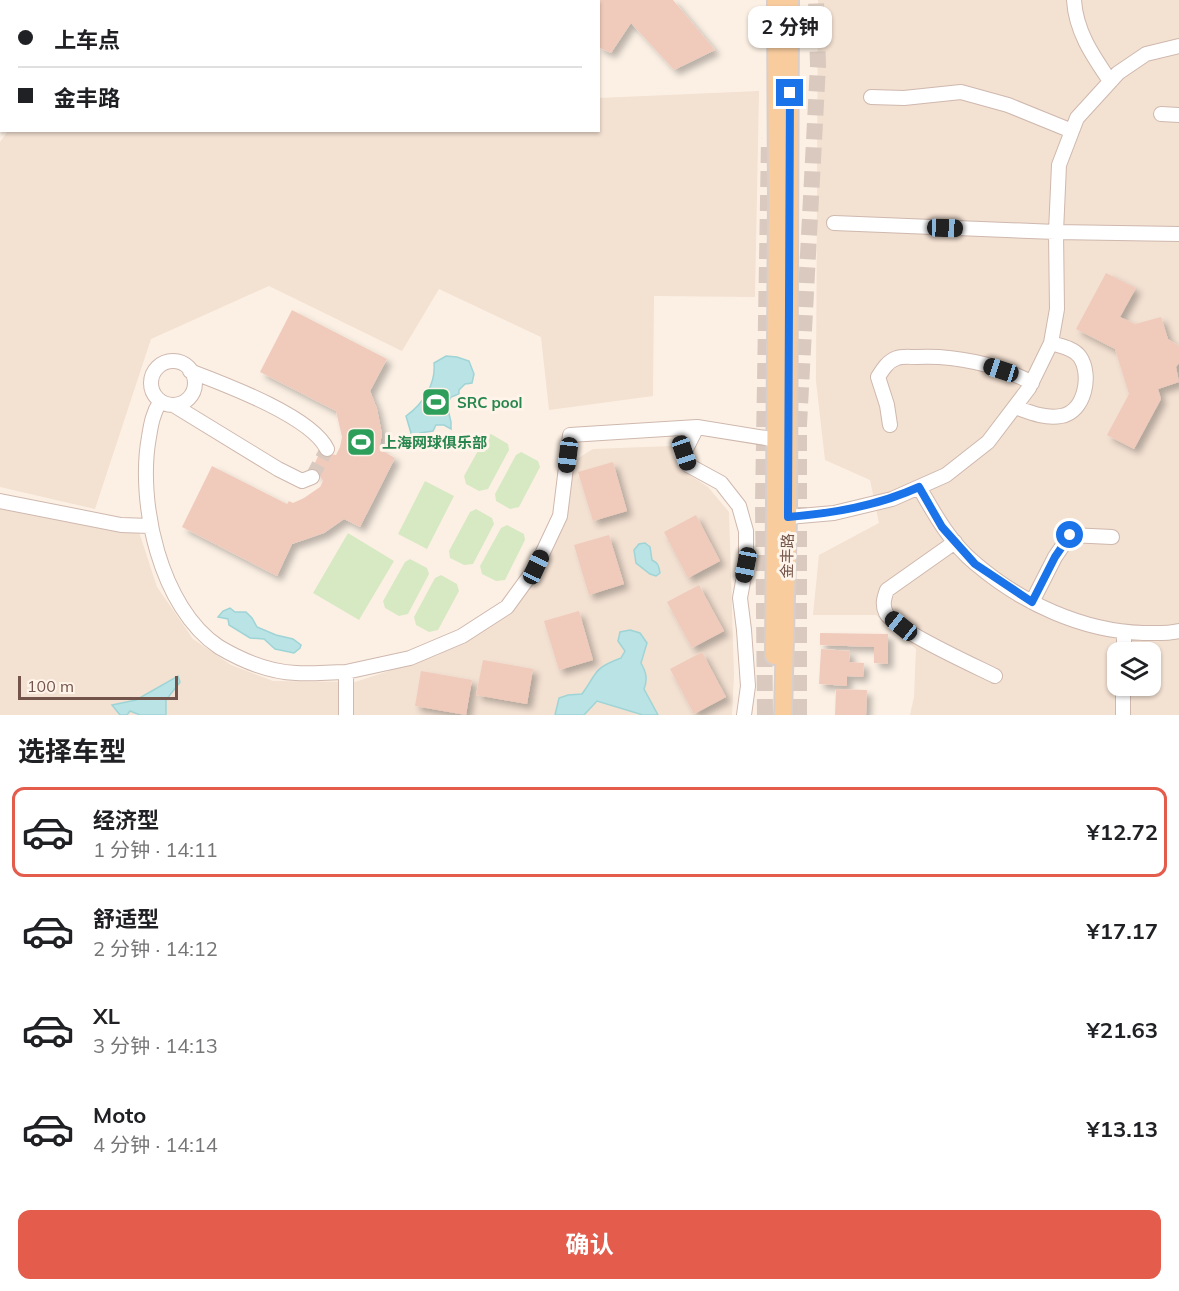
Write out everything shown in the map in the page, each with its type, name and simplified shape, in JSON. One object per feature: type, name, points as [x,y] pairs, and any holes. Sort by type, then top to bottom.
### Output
[{"type":"main road","points":[[773,715],[782,441],[776,0]]},
{"type":"main road","name":"金丰路","points":[[783,715],[788,517],[782,441],[790,0]]},
{"type":"lane","points":[[1074,0],[1075,17],[1088,49],[1110,81]]},
{"type":"lane","points":[[788,517],[834,513],[892,499],[946,475],[988,442],[1032,383],[1051,343],[1057,309],[1056,232],[1059,165],[1077,118],[1118,73],[1146,54],[1179,46]]},
{"type":"lane","points":[[871,97],[904,98],[961,92],[1008,105],[1072,131]]},
{"type":"lane","points":[[1161,114],[1179,115]]},
{"type":"lane","points":[[834,223],[1056,232],[1179,234]]},
{"type":"lane","points":[[1015,406],[1037,415],[1063,416],[1077,406],[1085,390],[1085,375],[1080,357],[1067,348],[1051,343]]},
{"type":"lane","points":[[890,425],[887,405],[878,377],[885,366],[898,357],[940,356],[980,364],[1022,377],[1032,383]]},
{"type":"lane","points":[[175,406],[190,398],[195,381],[187,366],[170,360],[155,369],[150,386],[160,402],[175,406],[278,469],[302,481],[312,477]]},
{"type":"lane","points":[[190,370],[234,387],[300,422],[322,439],[327,449]]},
{"type":"lane","points":[[160,402],[154,411],[146,454],[145,484],[150,526],[163,568],[175,594],[191,621],[218,646],[256,665],[294,674],[346,672],[410,658],[462,636],[507,607],[536,567],[560,516],[570,435],[697,428],[782,441]]},
{"type":"lane","points":[[697,428],[684,453],[688,465],[721,483],[739,506],[746,531],[746,565],[740,598],[748,686],[744,715]]},
{"type":"lane","points":[[919,487],[942,527],[975,564],[1032,602],[1073,621],[1124,632],[1179,631]]},
{"type":"lane","points":[[0,501],[121,525],[150,526]]},
{"type":"lane","points":[[1032,602],[1055,557],[1070,535],[1112,537]]},
{"type":"lane","points":[[955,542],[887,591],[883,602],[886,615],[901,626],[995,676]]},
{"type":"lane","points":[[1124,632],[1124,642]]},
{"type":"lane","points":[[346,672],[346,715]]},
{"type":"lane","points":[[1123,696],[1123,715]]},
{"type":"shaded area","points":[[818,0],[1179,0],[1179,715],[910,715],[914,697],[916,649],[876,615],[813,615],[819,555],[879,523],[870,480],[825,460],[816,381]]},
{"type":"shaded area","points":[[759,91],[755,297],[654,296],[653,396],[549,410],[541,337],[439,289],[402,351],[269,286],[151,339],[95,509],[0,487],[0,142],[7,132],[600,132],[600,98]]},
{"type":"shaded area","points":[[672,446],[673,455],[682,470],[708,487],[729,512],[734,675],[732,715],[0,715],[0,508],[139,532],[157,587],[193,639],[231,665],[273,681],[355,682],[438,655],[505,611],[557,524],[567,465],[593,449]]},
{"type":"green space","points":[[491,434],[508,444],[509,450],[488,489],[479,491],[466,484],[464,476],[485,438]]},
{"type":"green space","points":[[521,452],[538,461],[540,467],[519,507],[510,509],[496,501],[495,494],[516,455]]},
{"type":"green space","points":[[425,481],[454,496],[427,549],[398,534]]},
{"type":"green space","points":[[476,509],[492,518],[494,524],[473,564],[464,565],[450,558],[449,551],[470,512]]},
{"type":"green space","points":[[507,525],[524,534],[525,540],[505,580],[496,581],[482,574],[480,566],[501,528]]},
{"type":"green space","points":[[348,533],[394,561],[359,620],[313,593]]},
{"type":"green space","points":[[410,559],[427,568],[429,574],[408,614],[399,616],[385,608],[383,601],[405,562]]},
{"type":"green space","points":[[441,575],[457,584],[459,591],[438,630],[429,632],[416,625],[414,617],[435,578]]},
{"type":"water","name":"SRC pool","points":[[446,356],[469,361],[474,374],[472,383],[465,384],[459,390],[459,394],[451,397],[447,405],[451,429],[444,425],[436,425],[433,431],[420,433],[418,443],[413,440],[406,416],[418,406],[431,386],[434,363]]},
{"type":"water","points":[[645,543],[650,547],[652,560],[659,567],[660,573],[656,576],[636,563],[634,550],[639,544]]},
{"type":"water","points":[[230,608],[235,612],[246,612],[257,627],[293,639],[301,645],[300,648],[294,653],[275,649],[264,639],[250,638],[229,625],[228,619],[218,617]]},
{"type":"water","points":[[630,630],[640,633],[647,643],[641,663],[646,676],[644,689],[658,715],[643,715],[597,701],[584,715],[555,715],[559,698],[582,694],[600,668],[621,658],[625,651],[618,641],[620,632]]},
{"type":"water","points":[[178,676],[180,682],[166,700],[166,715],[140,715],[130,711],[127,715],[120,715],[112,705],[136,700]]},
{"type":"building","points":[[600,0],[673,0],[715,50],[674,70],[631,23],[611,53],[600,48]]},
{"type":"building","points":[[1106,273],[1136,288],[1120,317],[1135,324],[1161,317],[1168,339],[1179,346],[1179,363],[1176,367],[1179,382],[1158,389],[1161,399],[1134,449],[1107,435],[1129,394],[1115,349],[1076,329]]},
{"type":"building","name":"上海网球俱乐部","points":[[292,310],[387,359],[370,391],[377,409],[382,434],[379,449],[395,458],[360,527],[344,519],[324,533],[292,544],[277,576],[182,527],[212,466],[287,504],[289,501],[293,503],[304,498],[320,487],[323,481],[313,467],[320,452],[336,455],[340,447],[342,437],[336,411],[260,372]]},
{"type":"building","points":[[613,462],[627,511],[593,521],[578,472]]},
{"type":"building","points":[[696,515],[720,561],[688,578],[664,532]]},
{"type":"building","points":[[609,535],[624,584],[589,595],[574,545]]},
{"type":"building","points":[[699,585],[724,631],[692,648],[667,602]]},
{"type":"building","points":[[579,611],[593,660],[559,670],[544,621]]},
{"type":"building","points":[[820,633],[888,634],[888,664],[874,663],[874,647],[820,645]]},
{"type":"building","points":[[821,649],[850,651],[849,662],[864,663],[863,677],[847,676],[847,686],[819,684]]},
{"type":"building","points":[[702,652],[726,697],[694,714],[670,669]]},
{"type":"building","points":[[483,660],[533,669],[527,704],[476,695]]},
{"type":"building","points":[[421,671],[472,680],[466,715],[415,706]]},
{"type":"building","points":[[836,689],[867,690],[866,715],[835,715]]},
{"type":"tunnel","points":[[799,715],[799,425],[818,65],[816,0]]},
{"type":"tunnel","points":[[765,715],[763,502],[769,139]]},
{"type":"tunnel","points":[[312,477],[327,449]]},
{"type":"place","name":"SRC pool","points":[[436,402]]},
{"type":"place","name":"上海网球俱乐部","points":[[361,442]]},
{"type":"route","points":[[790,93],[788,517],[834,513],[892,499],[919,487],[942,527],[975,564],[1024,599],[1032,602],[1055,557],[1070,535]]}]
